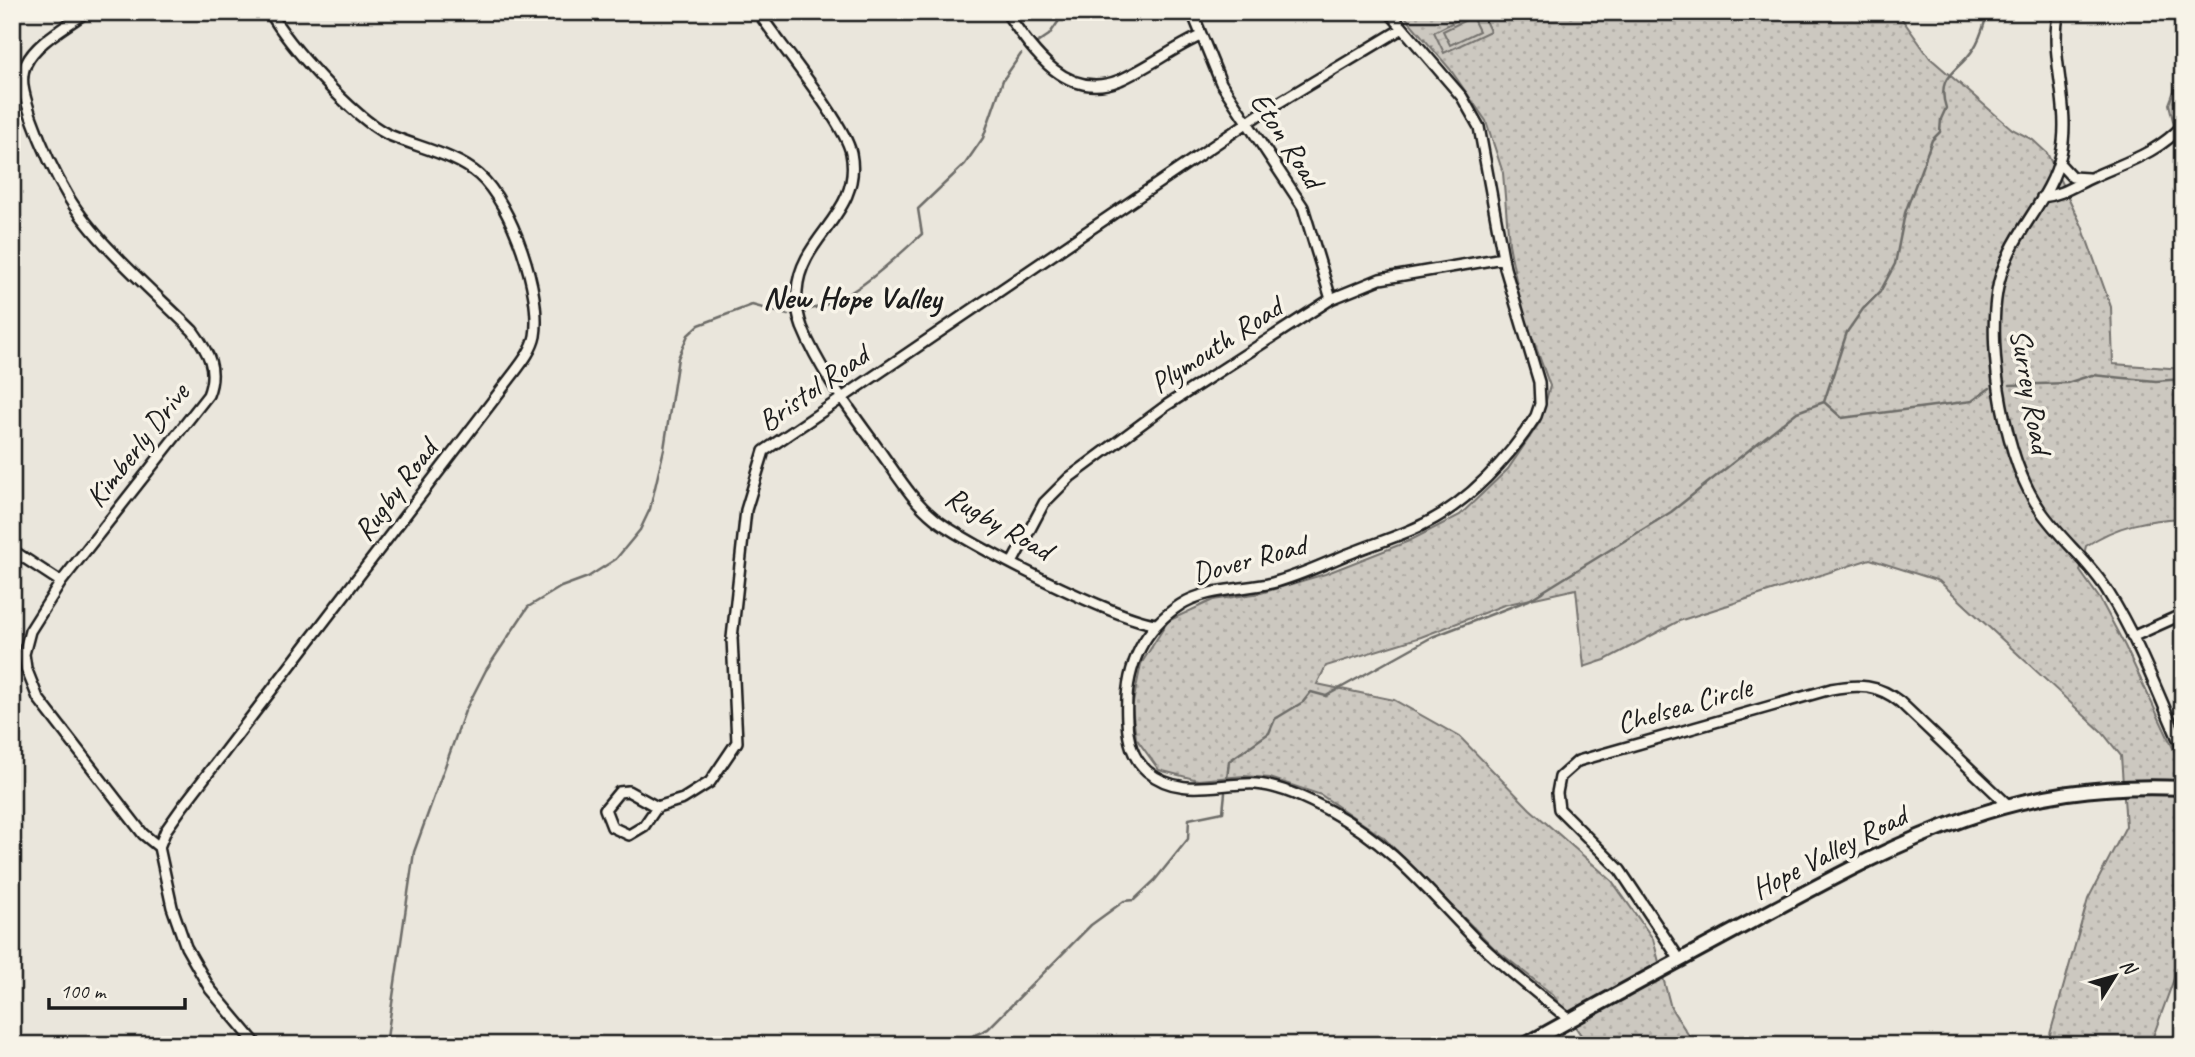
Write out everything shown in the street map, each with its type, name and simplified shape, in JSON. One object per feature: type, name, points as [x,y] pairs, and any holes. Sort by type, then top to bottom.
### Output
[{"type":"main road","name":"Hope Valley Road","points":[[1525,1045],[1878,854],[1950,822],[2008,804],[2112,787],[2183,788]]},
{"type":"street","name":"Kimberly Drive","points":[[86,12],[55,35],[26,62],[23,76],[32,117],[56,174],[75,206],[193,331],[206,349],[214,373],[208,395],[61,582],[26,640],[26,668],[32,686],[51,715],[143,834],[159,847]]},
{"type":"street","name":"Rugby Road","points":[[159,847],[166,830],[183,806],[503,389],[524,359],[535,337],[533,284],[504,212],[484,181],[469,168],[387,134],[365,119],[318,72],[270,12]]},
{"type":"street","name":"Rugby Road","points":[[758,12],[840,129],[850,152],[853,173],[850,193],[809,257],[797,290],[802,327],[842,397],[924,510],[975,545],[1144,624],[1157,624]]},
{"type":"street","points":[[1006,12],[1049,68],[1071,81],[1091,84],[1118,81],[1200,36]]},
{"type":"street","name":"Eton Road","points":[[1192,12],[1220,83],[1303,207],[1331,299]]},
{"type":"street","name":"Dover Road","points":[[1389,12],[1472,111],[1482,140],[1503,258],[1541,393],[1536,416],[1497,466],[1444,512],[1424,524],[1298,575],[1254,587],[1196,597],[1181,604],[1157,624],[1134,659],[1126,687],[1130,743],[1148,772],[1169,782],[1202,789],[1246,784],[1268,786],[1332,812],[1395,855],[1493,957],[1570,1020]]},
{"type":"street","points":[[2049,12],[2058,16]]},
{"type":"street","name":"Surrey Road","points":[[2058,16],[2065,128],[2059,163],[2042,197],[2011,244],[1997,290],[1993,348],[2002,399],[2020,467],[2033,499],[2057,533],[2102,583],[2132,637],[2183,750]]},
{"type":"street","name":"Bristol Road","points":[[657,807],[628,790],[619,792],[605,809],[612,827],[629,835],[644,826],[657,807],[683,799],[710,782],[737,742],[732,638],[746,510],[764,451],[1247,122],[1403,29]]},
{"type":"street","points":[[2042,197],[2063,193],[2090,178],[2146,155],[2165,144],[2183,125]]},
{"type":"street","points":[[2059,163],[2072,177],[2090,178]]},
{"type":"street","name":"Plymouth Road","points":[[1012,563],[1044,503],[1070,477],[1167,405],[1331,299],[1380,279],[1503,258]]},
{"type":"street","points":[[12,550],[61,582]]},
{"type":"street","points":[[2132,637],[2183,614]]},
{"type":"street","name":"Chelsea Circle","points":[[1680,960],[1611,859],[1572,825],[1559,808],[1560,777],[1578,761],[1831,689],[1864,685],[1883,690],[1900,702],[2008,804]]},
{"type":"street","points":[[159,847],[172,907],[186,947],[210,989],[257,1045]]},
{"type":"green space","points":[[1401,12],[1897,12],[1930,58],[2012,129],[2033,140],[2047,153],[2082,226],[2111,307],[2113,364],[2183,369],[2183,518],[2132,525],[2109,533],[2086,546],[2080,571],[2100,599],[2125,646],[2183,769],[2183,954],[2150,1045],[2047,1045],[2088,899],[2126,826],[2121,756],[2102,732],[1939,581],[1870,559],[1679,621],[1605,660],[1584,667],[1576,589],[1504,605],[1421,637],[1326,666],[1317,684],[1394,700],[1460,737],[1530,809],[1612,881],[1653,939],[1671,1008],[1695,1045],[1588,1045],[1553,995],[1494,948],[1384,838],[1321,795],[1270,778],[1244,776],[1198,780],[1159,770],[1136,738],[1132,708],[1141,664],[1168,621],[1213,600],[1261,593],[1325,574],[1409,541],[1460,515],[1508,469],[1540,422],[1550,386],[1521,306],[1509,244],[1503,173],[1486,121],[1450,69]]},
{"type":"green space","points":[[1473,12],[1481,12],[1490,31],[1444,53],[1434,32]]},
{"type":"green space","points":[[1472,17],[1479,31],[1450,45],[1443,31]]},
{"type":"green space","points":[[2183,67],[2183,162],[2169,104]]},
{"type":"waterway","points":[[1037,43],[1049,35],[1065,12]]},
{"type":"waterway","points":[[1824,402],[1847,332],[1863,309],[1880,292],[1895,264],[1905,213],[1932,140],[1940,132],[1941,119],[1946,108],[1943,96],[1946,80],[1976,44],[1988,12]]},
{"type":"waterway","points":[[810,309],[825,305],[856,289],[922,234],[918,209],[965,164],[983,138],[1003,80],[1021,54]]},
{"type":"waterway","points":[[386,1045],[414,852],[465,711],[486,670],[528,607],[561,587],[588,577],[616,559],[640,530],[650,509],[664,449],[678,358],[688,335],[699,325],[752,305],[788,315]]},
{"type":"waterway","points":[[2010,385],[2067,383],[2092,375],[2156,381],[2183,379]]},
{"type":"waterway","points":[[1824,402],[1842,418],[1972,401],[1990,388]]},
{"type":"waterway","points":[[1227,779],[1229,761],[1269,733],[1275,719],[1303,702],[1311,692],[1326,696],[1432,637],[1529,600],[1671,512],[1797,412],[1824,402]]},
{"type":"waterway","points":[[953,1045],[988,1029],[1091,925],[1124,901],[1134,900],[1155,880],[1188,839],[1189,819],[1223,812],[1225,793]]},
{"type":"district","name":"New Hope Valley","points":[[852,297]]}]
